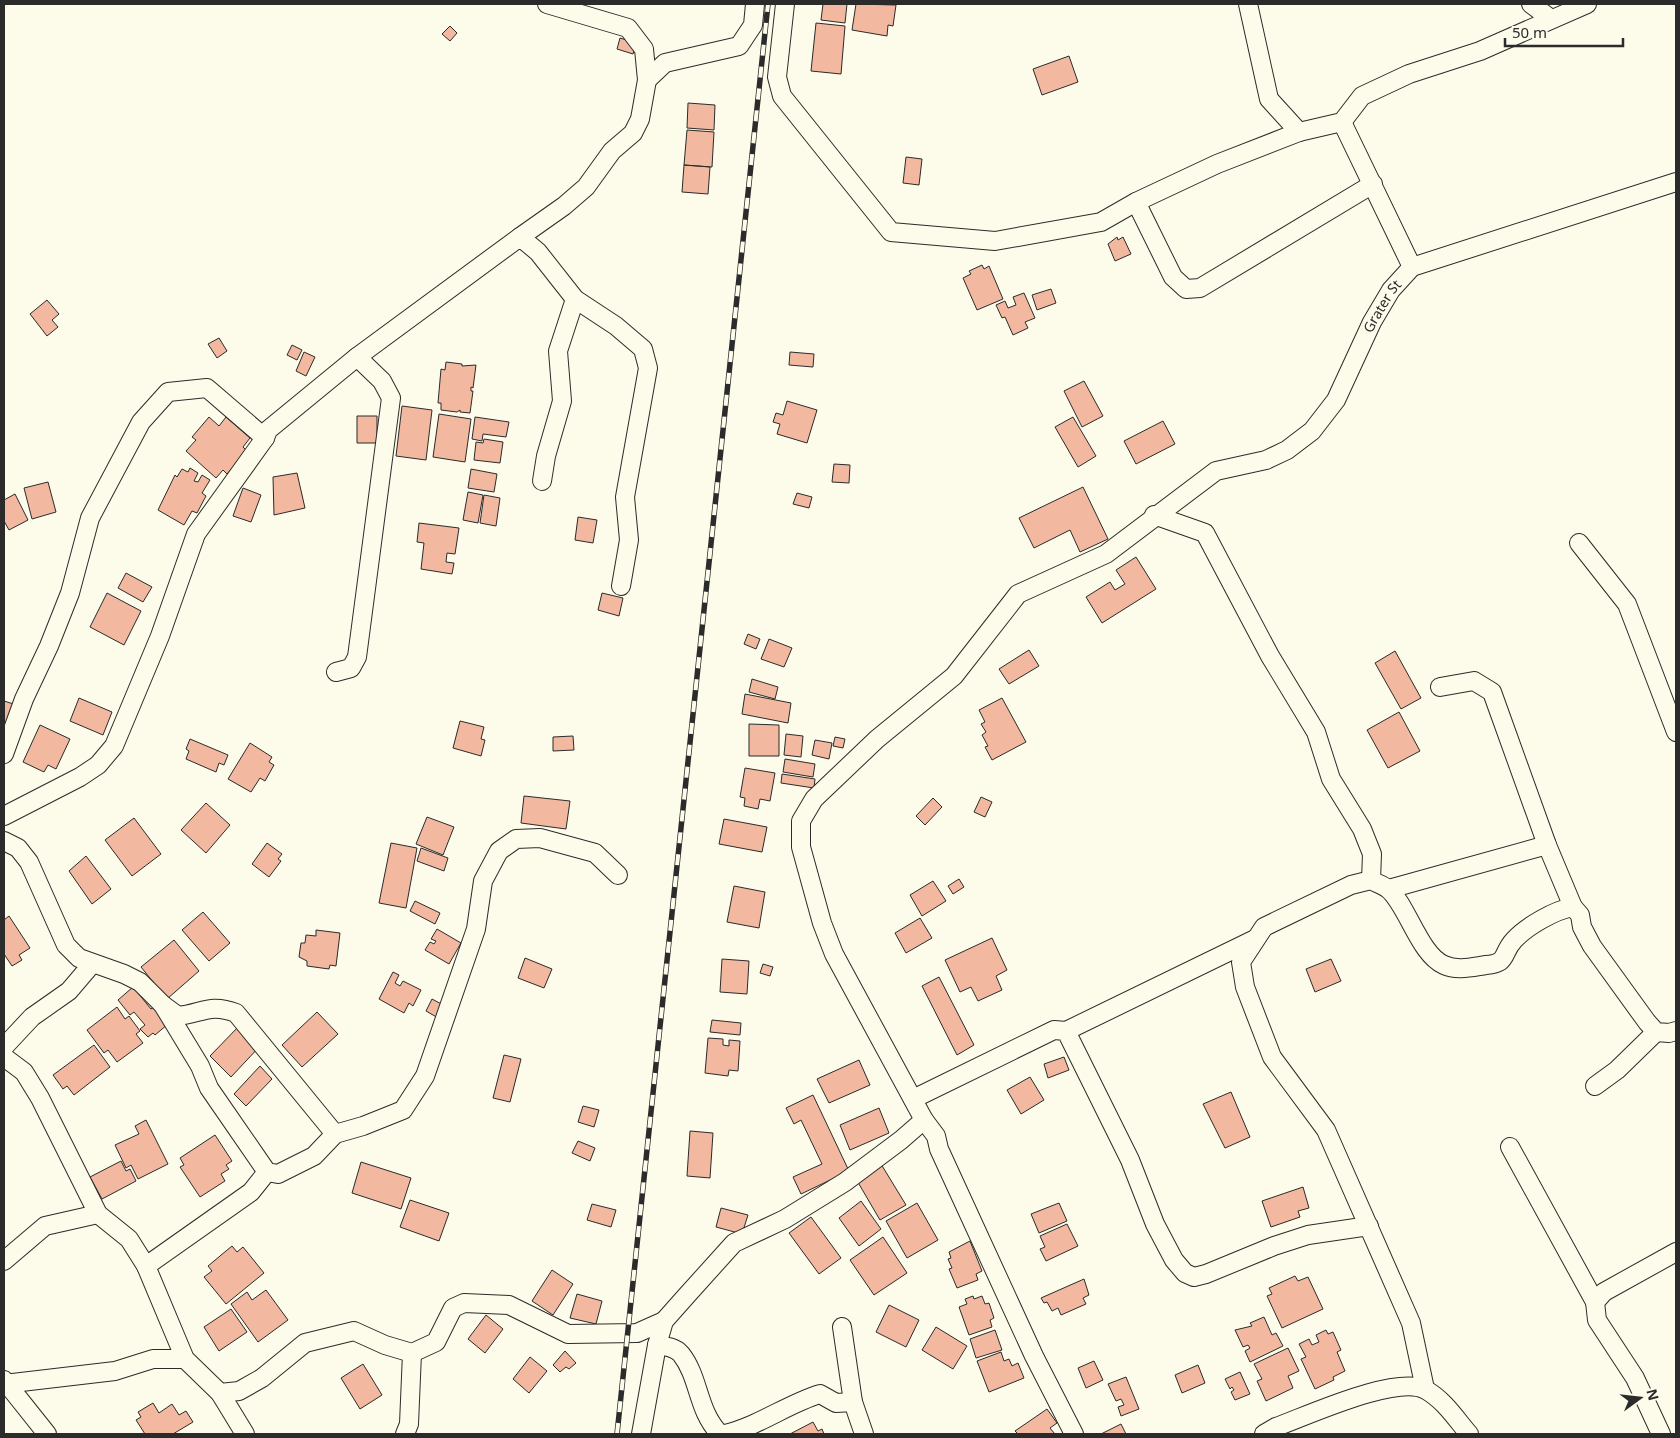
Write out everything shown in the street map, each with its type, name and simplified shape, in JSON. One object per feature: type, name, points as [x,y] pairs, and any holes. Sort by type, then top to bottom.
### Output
[{"type":"street","points":[[4,816],[80,777],[98,765],[114,746],[160,636],[196,534],[265,438],[268,430],[357,357],[564,206],[586,187],[612,151],[633,133],[640,119],[647,80],[644,49],[628,28],[547,4]]},
{"type":"street","points":[[647,80],[665,63],[740,46],[753,25],[755,4]]},
{"type":"street","points":[[785,4],[777,77],[782,96],[891,232],[995,241],[1101,222],[1136,202],[1217,164],[1299,132],[1342,122],[1362,96],[1409,74],[1480,51],[1587,4]]},
{"type":"street","points":[[1248,4],[1269,99],[1299,132]]},
{"type":"street","points":[[1531,4],[1551,19]]},
{"type":"street","points":[[1342,122],[1412,266]]},
{"type":"street","name":"Grater St","points":[[1074,1434],[1022,1329],[939,1149],[936,1136],[924,1120],[834,954],[822,924],[801,847],[801,821],[814,799],[870,746],[954,676],[1018,594],[1106,554],[1154,515],[1216,470],[1266,460],[1287,450],[1312,431],[1336,400],[1372,322],[1391,290],[1412,266],[1676,182]]},
{"type":"street","points":[[1136,202],[1173,277],[1186,289],[1200,288],[1372,184]]},
{"type":"street","points":[[520,237],[538,252],[575,299],[616,326],[643,348],[648,368],[626,497],[629,540],[621,586]]},
{"type":"street","points":[[542,482],[546,456],[562,401],[558,351],[575,299]]},
{"type":"street","points":[[336,672],[351,668],[357,657],[391,398],[382,381],[357,357]]},
{"type":"street","points":[[4,754],[24,699],[49,646],[70,593],[90,518],[141,422],[168,392],[207,388],[265,438]]},
{"type":"street","points":[[1154,515],[1205,532],[1270,656],[1316,732],[1331,779],[1362,829],[1372,854],[1371,880]]},
{"type":"street","points":[[1579,543],[1627,604],[1676,732]]},
{"type":"street","points":[[1440,687],[1474,681],[1492,692],[1547,845],[1573,907],[1580,915],[1582,927],[1592,946],[1656,1032]]},
{"type":"street","points":[[163,1005],[200,1066],[209,1088],[267,1172],[278,1174],[314,1156],[335,1134],[403,1110],[426,1076],[476,928],[483,881],[499,851],[516,839],[540,838],[595,853],[618,875]]},
{"type":"street","points":[[4,841],[18,848],[29,862],[66,945],[79,958],[124,974],[140,982],[163,1005],[178,1016],[194,1014],[209,1008],[223,1008],[236,1013],[335,1134]]},
{"type":"street","points":[[1389,889],[1547,845]]},
{"type":"street","points":[[1425,1390],[1411,1323],[1326,1130],[1272,1057],[1245,987],[1241,962],[1253,940],[1264,927],[1351,885],[1371,880],[1389,889],[1429,952],[1443,965],[1458,968],[1497,964],[1505,959],[1508,949],[1515,939],[1558,910],[1573,907]]},
{"type":"street","points":[[913,1099],[1054,1030],[1066,1031],[1253,940]]},
{"type":"street","points":[[4,1048],[32,1017],[69,991],[92,964]]},
{"type":"street","points":[[1066,1031],[1130,1160],[1155,1224],[1174,1260],[1185,1273],[1194,1277],[1206,1274],[1274,1246],[1308,1235],[1369,1226]]},
{"type":"street","points":[[1595,1086],[1617,1070],[1656,1032],[1669,1033],[1676,1031]]},
{"type":"street","points":[[4,1057],[24,1072],[98,1214],[129,1239],[146,1266],[185,1359],[220,1393],[244,1434]]},
{"type":"street","points":[[220,1393],[239,1391],[262,1378],[305,1343],[354,1331],[385,1345],[412,1353],[436,1342],[453,1308],[464,1303],[509,1305],[568,1334],[637,1333],[664,1321],[734,1243],[785,1219],[845,1182],[901,1140],[924,1120]]},
{"type":"street","points":[[1510,1147],[1595,1302],[1598,1320],[1635,1378],[1661,1434]]},
{"type":"street","points":[[146,1266],[251,1192],[267,1172]]},
{"type":"street","points":[[4,1261],[45,1226],[98,1214]]},
{"type":"street","points":[[1595,1302],[1604,1292],[1676,1252]]},
{"type":"street","points":[[641,1434],[656,1346],[664,1321]]},
{"type":"street","points":[[842,1327],[853,1402],[864,1434]]},
{"type":"street","points":[[656,1346],[669,1346],[681,1354],[704,1414],[720,1434]]},
{"type":"street","points":[[405,1434],[409,1424],[412,1353]]},
{"type":"street","points":[[5,1382],[60,1379],[115,1371],[153,1358],[185,1359]]},
{"type":"street","points":[[5,1382],[47,1434]]},
{"type":"street","points":[[1264,1434],[1366,1392],[1400,1387],[1425,1390],[1445,1406],[1469,1434]]},
{"type":"street","points":[[725,1434],[764,1419],[798,1401],[820,1394],[836,1403],[853,1402]]},
{"type":"building","points":[[823,4],[847,4],[845,23],[821,20]]},
{"type":"building","points":[[856,4],[896,5],[893,26],[888,25],[887,36],[852,30]]},
{"type":"building","points":[[816,23],[845,26],[841,74],[811,71]]},
{"type":"building","points":[[450,26],[457,33],[450,41],[442,34]]},
{"type":"building","points":[[620,38],[636,43],[633,54],[617,49]]},
{"type":"building","points":[[1069,56],[1078,82],[1042,95],[1033,69]]},
{"type":"building","points":[[688,103],[715,105],[714,130],[687,128]]},
{"type":"building","points":[[687,130],[714,132],[712,167],[684,165]]},
{"type":"building","points":[[906,157],[922,159],[919,185],[903,183]]},
{"type":"building","points":[[684,165],[710,167],[708,194],[682,192]]},
{"type":"building","points":[[1117,237],[1118,240],[1123,237],[1131,254],[1115,261],[1108,244]]},
{"type":"building","points":[[982,265],[984,269],[989,266],[1003,299],[977,310],[963,278],[971,274],[969,271]]},
{"type":"building","points":[[1051,289],[1056,303],[1037,310],[1032,295]]},
{"type":"building","points":[[1024,293],[1035,318],[1025,322],[1028,328],[1013,335],[1005,317],[1002,318],[996,305],[1005,301],[1008,308],[1016,305],[1013,297]]},
{"type":"building","points":[[47,300],[59,314],[52,320],[58,327],[47,336],[30,314]]},
{"type":"building","points":[[219,338],[227,351],[217,358],[208,344]]},
{"type":"building","points":[[292,345],[302,350],[297,360],[287,355]]},
{"type":"building","points":[[304,352],[315,357],[306,376],[296,371]]},
{"type":"building","points":[[790,352],[814,354],[813,367],[789,365]]},
{"type":"building","points":[[446,362],[462,364],[462,366],[476,365],[473,388],[471,387],[471,391],[473,391],[470,413],[460,412],[460,410],[457,412],[441,410],[441,403],[438,403],[441,369],[445,370]]},
{"type":"building","points":[[1084,381],[1103,416],[1082,427],[1064,391]]},
{"type":"building","points":[[787,401],[817,410],[807,443],[777,434],[780,424],[773,422],[776,413],[783,415]]},
{"type":"building","points":[[402,406],[432,410],[426,460],[396,456]]},
{"type":"building","points":[[439,414],[471,419],[465,462],[433,457]]},
{"type":"building","points":[[357,416],[377,416],[377,443],[357,443]]},
{"type":"building","points":[[209,417],[219,426],[226,417],[250,438],[243,447],[247,451],[227,474],[223,470],[216,478],[186,451],[196,440],[192,437]]},
{"type":"building","points":[[475,417],[509,422],[506,437],[483,434],[482,441],[472,439]]},
{"type":"building","points":[[1073,417],[1096,456],[1078,467],[1055,427]]},
{"type":"building","points":[[1163,421],[1175,444],[1136,464],[1124,441]]},
{"type":"building","points":[[484,439],[503,442],[500,463],[474,460],[476,442],[483,443]]},
{"type":"building","points":[[834,464],[850,465],[849,483],[832,482]]},
{"type":"building","points":[[190,468],[198,473],[194,481],[198,482],[202,475],[210,480],[202,493],[206,496],[197,513],[192,511],[184,525],[158,510],[175,475],[177,477],[182,469],[188,472]]},
{"type":"building","points":[[471,469],[497,474],[494,492],[468,488]]},
{"type":"building","points":[[297,473],[305,508],[274,515],[273,477]]},
{"type":"building","points":[[48,482],[56,512],[32,519],[24,488]]},
{"type":"building","points":[[1083,487],[1108,539],[1080,552],[1070,530],[1034,548],[1019,518]]},
{"type":"building","points":[[243,488],[261,495],[251,522],[233,516]]},
{"type":"building","points":[[468,492],[483,495],[478,523],[463,520]]},
{"type":"building","points":[[797,493],[812,497],[809,508],[793,504]]},
{"type":"building","points":[[15,494],[28,520],[9,530],[4,521],[4,500]]},
{"type":"building","points":[[484,495],[500,498],[496,526],[480,523]]},
{"type":"building","points":[[578,517],[597,520],[593,543],[575,540]]},
{"type":"building","points":[[419,523],[459,528],[455,554],[447,553],[446,562],[454,563],[452,574],[421,569],[424,543],[417,542]]},
{"type":"building","points":[[1136,557],[1156,589],[1102,623],[1086,597],[1110,582],[1115,590],[1125,584],[1116,570]]},
{"type":"building","points":[[126,573],[152,587],[143,602],[118,588]]},
{"type":"building","points":[[107,593],[141,611],[124,645],[90,627]]},
{"type":"building","points":[[602,593],[623,598],[619,616],[598,610]]},
{"type":"building","points":[[748,634],[760,639],[756,649],[744,644]]},
{"type":"building","points":[[769,639],[792,648],[784,667],[761,659]]},
{"type":"building","points":[[1029,650],[1039,666],[1009,684],[999,669]]},
{"type":"building","points":[[1395,651],[1421,698],[1401,709],[1375,663]]},
{"type":"building","points":[[752,679],[778,687],[775,699],[749,692]]},
{"type":"building","points":[[745,694],[791,703],[788,723],[742,714]]},
{"type":"building","points":[[79,698],[112,712],[103,735],[70,721]]},
{"type":"building","points":[[1002,698],[1026,742],[992,760],[985,747],[988,746],[982,735],[986,732],[981,724],[985,722],[979,710]]},
{"type":"building","points":[[4,701],[17,705],[10,729],[4,727]]},
{"type":"building","points":[[1399,712],[1420,751],[1388,768],[1367,730]]},
{"type":"building","points":[[460,721],[484,727],[481,739],[485,740],[481,756],[453,748]]},
{"type":"building","points":[[749,724],[779,725],[779,756],[749,756]]},
{"type":"building","points":[[40,725],[70,739],[56,769],[48,765],[44,772],[23,762]]},
{"type":"building","points":[[786,734],[803,736],[801,757],[784,755]]},
{"type":"building","points":[[573,736],[574,750],[553,751],[553,737]]},
{"type":"building","points":[[835,737],[845,739],[843,748],[833,746]]},
{"type":"building","points":[[190,739],[228,755],[224,765],[219,763],[216,772],[186,759],[189,751],[186,749]]},
{"type":"building","points":[[815,740],[832,743],[829,759],[812,755]]},
{"type":"building","points":[[250,743],[272,757],[269,762],[274,765],[265,781],[260,778],[251,792],[228,779]]},
{"type":"building","points":[[785,759],[815,764],[813,777],[783,772]]},
{"type":"building","points":[[745,768],[775,773],[770,801],[760,799],[758,809],[744,806],[745,798],[740,797]]},
{"type":"building","points":[[782,774],[815,779],[814,788],[781,783]]},
{"type":"building","points":[[524,796],[570,801],[566,829],[521,823]]},
{"type":"building","points":[[981,797],[992,802],[985,817],[974,812]]},
{"type":"building","points":[[933,798],[942,807],[925,825],[916,816]]},
{"type":"building","points":[[206,803],[230,825],[206,853],[181,830]]},
{"type":"building","points":[[427,817],[454,827],[443,855],[416,844]]},
{"type":"building","points":[[134,818],[161,854],[132,876],[105,840]]},
{"type":"building","points":[[724,819],[767,827],[762,852],[719,844]]},
{"type":"building","points":[[267,843],[282,854],[278,859],[281,861],[269,877],[252,864]]},
{"type":"building","points":[[391,843],[417,848],[406,908],[379,903]]},
{"type":"building","points":[[421,848],[448,858],[444,871],[417,861]]},
{"type":"building","points":[[86,856],[111,889],[92,904],[69,871]]},
{"type":"building","points":[[959,879],[964,887],[953,894],[948,886]]},
{"type":"building","points":[[933,881],[946,901],[922,916],[910,895]]},
{"type":"building","points":[[734,886],[765,892],[759,928],[727,922]]},
{"type":"building","points":[[415,901],[440,913],[435,924],[410,911]]},
{"type":"building","points":[[203,912],[230,943],[209,961],[182,930]]},
{"type":"building","points":[[9,916],[30,948],[19,955],[22,960],[12,966],[4,954],[4,920]]},
{"type":"building","points":[[920,918],[932,938],[906,953],[895,933]]},
{"type":"building","points":[[437,929],[461,943],[449,964],[425,950],[430,942],[434,944],[436,941],[431,939]]},
{"type":"building","points":[[316,930],[340,933],[336,966],[330,965],[329,969],[307,966],[307,961],[299,957],[301,943],[305,943],[306,935],[316,936]]},
{"type":"building","points":[[992,938],[1007,970],[996,976],[1002,990],[978,1001],[971,987],[960,992],[945,960]]},
{"type":"building","points":[[174,940],[199,971],[167,999],[141,967]]},
{"type":"building","points":[[525,958],[552,969],[544,988],[518,978]]},
{"type":"building","points":[[722,959],[749,961],[747,994],[720,992]]},
{"type":"building","points":[[1331,959],[1341,981],[1315,992],[1306,969]]},
{"type":"building","points":[[763,964],[773,967],[770,976],[760,973]]},
{"type":"building","points":[[393,972],[399,975],[395,983],[400,986],[403,981],[421,990],[413,1006],[409,1003],[404,1013],[379,999]]},
{"type":"building","points":[[939,977],[974,1045],[957,1055],[922,986]]},
{"type":"building","points":[[133,987],[151,1009],[154,1007],[168,1024],[155,1035],[153,1033],[148,1037],[140,1029],[145,1025],[134,1012],[130,1015],[118,1000]]},
{"type":"building","points":[[432,999],[447,1007],[440,1019],[426,1011]]},
{"type":"building","points":[[117,1007],[125,1019],[129,1016],[140,1031],[136,1034],[143,1043],[117,1062],[108,1050],[104,1053],[87,1030]]},
{"type":"building","points":[[317,1012],[338,1034],[302,1067],[282,1045]]},
{"type":"building","points":[[712,1020],[741,1023],[740,1035],[710,1032]]},
{"type":"building","points":[[240,1025],[261,1045],[231,1077],[210,1056]]},
{"type":"building","points":[[708,1038],[723,1039],[723,1045],[729,1046],[729,1040],[740,1041],[738,1071],[729,1070],[728,1076],[705,1073]]},
{"type":"building","points":[[94,1045],[110,1067],[74,1095],[67,1086],[63,1089],[53,1075]]},
{"type":"building","points":[[504,1055],[521,1059],[510,1102],[493,1098]]},
{"type":"building","points":[[1064,1057],[1069,1070],[1048,1078],[1044,1064]]},
{"type":"building","points":[[859,1060],[870,1085],[829,1103],[817,1079]]},
{"type":"building","points":[[260,1066],[272,1079],[246,1106],[234,1094]]},
{"type":"building","points":[[1030,1077],[1044,1100],[1021,1114],[1007,1090]]},
{"type":"building","points":[[1231,1092],[1250,1137],[1225,1148],[1203,1104]]},
{"type":"building","points":[[813,1095],[849,1171],[801,1194],[793,1177],[822,1164],[801,1120],[794,1124],[786,1108]]},
{"type":"building","points":[[583,1106],[599,1110],[594,1127],[578,1122]]},
{"type":"building","points":[[879,1108],[889,1133],[850,1150],[840,1125]]},
{"type":"building","points":[[146,1120],[168,1164],[138,1179],[131,1165],[126,1168],[115,1145],[139,1134],[135,1126]]},
{"type":"building","points":[[690,1131],[713,1133],[710,1178],[687,1176]]},
{"type":"building","points":[[215,1135],[232,1161],[226,1165],[229,1169],[221,1174],[225,1181],[200,1197],[180,1167],[184,1165],[180,1158]]},
{"type":"building","points":[[578,1141],[595,1148],[590,1161],[572,1153]]},
{"type":"building","points":[[121,1161],[126,1171],[130,1169],[136,1181],[102,1199],[90,1177]]},
{"type":"building","points":[[361,1162],[411,1178],[401,1209],[352,1193]]},
{"type":"building","points":[[881,1164],[906,1205],[880,1220],[856,1179]]},
{"type":"building","points":[[1303,1187],[1309,1208],[1298,1211],[1300,1217],[1271,1227],[1262,1201]]},
{"type":"building","points":[[410,1200],[449,1213],[439,1241],[400,1227]]},
{"type":"building","points":[[861,1201],[881,1229],[859,1246],[839,1218]]},
{"type":"building","points":[[917,1203],[938,1240],[907,1258],[886,1221]]},
{"type":"building","points":[[1059,1203],[1067,1221],[1039,1233],[1031,1214]]},
{"type":"building","points":[[592,1204],[616,1210],[611,1227],[587,1220]]},
{"type":"building","points":[[721,1208],[748,1215],[742,1234],[716,1227]]},
{"type":"building","points":[[811,1217],[841,1258],[819,1274],[789,1233]]},
{"type":"building","points":[[1067,1224],[1078,1246],[1046,1261],[1040,1249],[1045,1247],[1040,1236]]},
{"type":"building","points":[[883,1237],[907,1273],[874,1295],[850,1260]]},
{"type":"building","points":[[970,1241],[982,1271],[976,1274],[978,1280],[957,1288],[949,1269],[952,1268],[948,1259],[951,1258],[949,1252]]},
{"type":"building","points":[[232,1246],[237,1252],[243,1247],[264,1273],[226,1304],[204,1277],[212,1271],[208,1266]]},
{"type":"building","points":[[552,1270],[573,1284],[553,1315],[532,1301]]},
{"type":"building","points":[[1295,1276],[1298,1281],[1308,1277],[1323,1309],[1282,1328],[1267,1296],[1272,1294],[1269,1288]]},
{"type":"building","points":[[1084,1279],[1089,1295],[1083,1298],[1086,1304],[1061,1315],[1058,1308],[1052,1311],[1047,1302],[1044,1303],[1041,1298]]},
{"type":"building","points":[[266,1290],[288,1320],[258,1342],[231,1304],[247,1292],[252,1300]]},
{"type":"building","points":[[577,1294],[602,1301],[596,1324],[570,1318]]},
{"type":"building","points":[[973,1296],[974,1299],[982,1296],[985,1304],[989,1303],[994,1318],[990,1320],[992,1327],[969,1335],[959,1307],[967,1304],[965,1299]]},
{"type":"building","points":[[889,1305],[919,1320],[906,1347],[876,1332]]},
{"type":"building","points":[[231,1309],[247,1332],[219,1351],[204,1327]]},
{"type":"building","points":[[486,1315],[503,1329],[485,1353],[468,1339]]},
{"type":"building","points":[[1264,1317],[1272,1335],[1276,1333],[1283,1346],[1250,1362],[1245,1351],[1250,1348],[1248,1345],[1243,1347],[1235,1330],[1252,1326],[1250,1323]]},
{"type":"building","points":[[936,1327],[967,1346],[953,1369],[922,1350]]},
{"type":"building","points":[[995,1330],[1002,1350],[976,1358],[970,1339]]},
{"type":"building","points":[[1326,1330],[1328,1334],[1333,1332],[1341,1350],[1337,1352],[1345,1371],[1333,1377],[1334,1380],[1315,1389],[1301,1359],[1306,1357],[1299,1344],[1309,1339],[1312,1345],[1319,1342],[1316,1335]]},
{"type":"building","points":[[1288,1348],[1299,1371],[1288,1376],[1293,1388],[1266,1401],[1257,1381],[1262,1379],[1254,1364]]},
{"type":"building","points":[[565,1351],[576,1363],[569,1369],[566,1367],[560,1372],[553,1365]]},
{"type":"building","points":[[1001,1352],[1004,1361],[1009,1359],[1012,1366],[1018,1363],[1024,1378],[989,1392],[977,1361]]},
{"type":"building","points":[[530,1357],[547,1371],[529,1393],[513,1379]]},
{"type":"building","points":[[1094,1361],[1103,1380],[1086,1388],[1078,1368]]},
{"type":"building","points":[[363,1364],[382,1395],[360,1409],[341,1378]]},
{"type":"building","points":[[1198,1365],[1205,1383],[1182,1393],[1175,1375]]},
{"type":"building","points":[[1240,1372],[1250,1394],[1235,1400],[1231,1392],[1234,1390],[1232,1387],[1230,1389],[1225,1379]]},
{"type":"building","points":[[1126,1377],[1139,1409],[1121,1416],[1118,1407],[1124,1405],[1121,1399],[1116,1401],[1108,1384]]},
{"type":"building","points":[[153,1403],[159,1413],[172,1404],[179,1415],[186,1411],[193,1422],[173,1434],[145,1434],[136,1420],[141,1417],[138,1412]]},
{"type":"building","points":[[1047,1409],[1057,1423],[1050,1428],[1055,1434],[1018,1434],[1015,1431]]},
{"type":"building","points":[[813,1422],[818,1431],[822,1429],[824,1434],[790,1434]]},
{"type":"building","points":[[1121,1424],[1126,1434],[1101,1434]]},
{"type":"railway","points":[[617,1434],[768,4]]}]
